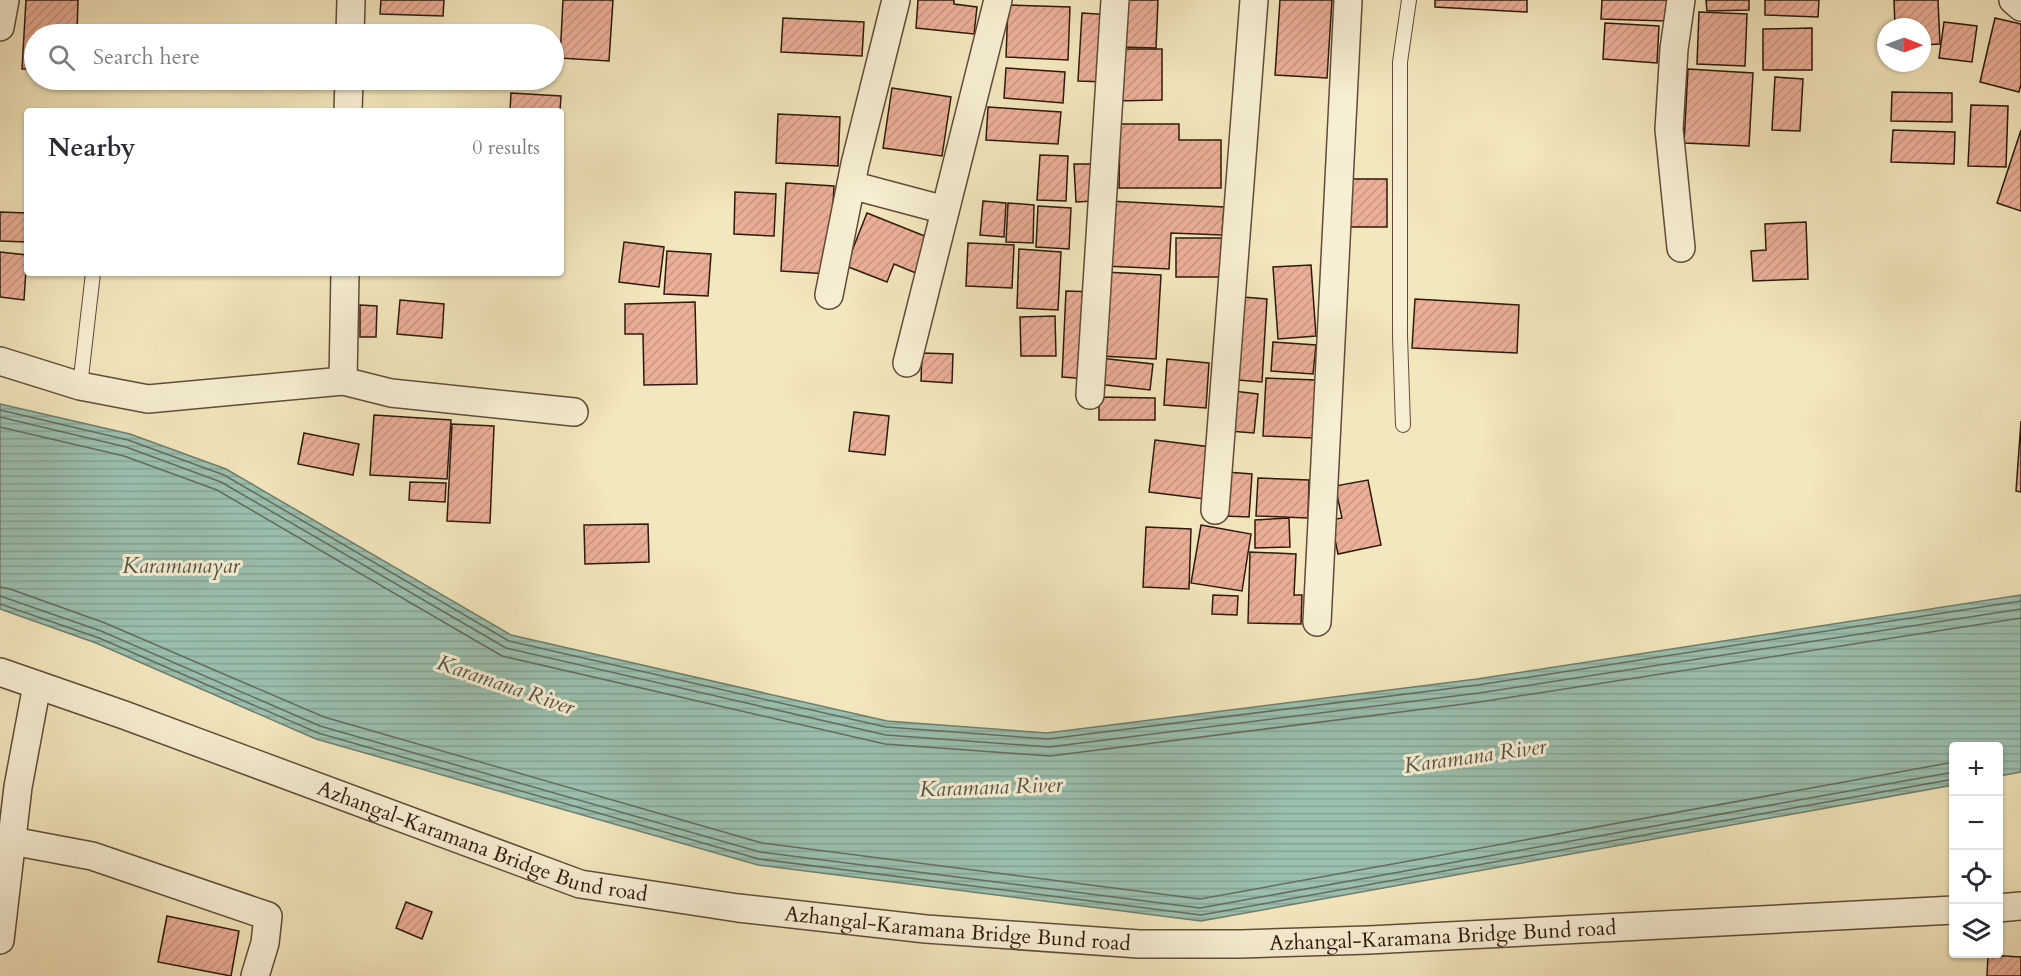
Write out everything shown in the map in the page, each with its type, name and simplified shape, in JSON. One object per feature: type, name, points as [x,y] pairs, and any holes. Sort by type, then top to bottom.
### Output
[{"type":"street","points":[[0,27],[5,0]]},
{"type":"street","points":[[350,24],[351,0]]},
{"type":"street","points":[[829,296],[851,185],[896,0]]},
{"type":"street","points":[[908,363],[998,0]]},
{"type":"street","points":[[1090,395],[1115,0]]},
{"type":"street","points":[[1215,510],[1254,0]]},
{"type":"street","points":[[1317,622],[1348,0]]},
{"type":"street","points":[[1681,0],[1674,49],[1669,129],[1682,248]]},
{"type":"street","points":[[2013,0],[2021,7]]},
{"type":"street","points":[[348,108],[349,90]]},
{"type":"street","points":[[851,185],[945,210]]},
{"type":"street","points":[[342,381],[345,276]]},
{"type":"street","points":[[0,361],[80,386],[148,399],[342,381],[391,393],[574,412]]},
{"type":"street","name":"Azhangal-Karamana Bridge Bund road","points":[[0,672],[135,719],[580,884],[738,908],[926,928],[1139,944],[1369,940],[1949,910]]},
{"type":"street","points":[[0,940],[12,841],[9,786],[37,685]]},
{"type":"street","points":[[12,841],[92,856],[268,916],[265,943],[255,976]]},
{"type":"street","points":[[2003,908],[2021,906]]},
{"type":"lane","points":[[1403,425],[1400,336],[1400,62],[1409,0]]},
{"type":"lane","points":[[80,386],[93,276]]},
{"type":"water","name":"Karamanayar","points":[[0,404],[130,434],[226,469],[511,635],[887,721],[1047,733],[1477,679],[2021,595],[2021,772],[2003,775],[2003,742],[1949,742],[1949,786],[1201,921],[758,865],[316,739],[96,643],[0,609]]},
{"type":"building","points":[[26,0],[78,0],[77,24],[25,24]]},
{"type":"building","points":[[381,0],[444,0],[443,16],[380,14]]},
{"type":"building","points":[[563,0],[613,0],[609,61],[564,58],[564,24],[562,24]]},
{"type":"building","points":[[918,0],[954,0],[954,4],[977,7],[974,34],[916,28]]},
{"type":"building","points":[[1123,0],[1158,0],[1156,48],[1121,47]]},
{"type":"building","points":[[1280,0],[1332,0],[1327,78],[1275,75]]},
{"type":"building","points":[[1435,0],[1527,0],[1527,12],[1435,7]]},
{"type":"building","points":[[1602,0],[1667,0],[1666,21],[1601,19]]},
{"type":"building","points":[[1706,0],[1749,0],[1749,10],[1707,11]]},
{"type":"building","points":[[1765,0],[1819,0],[1818,17],[1765,15]]},
{"type":"building","points":[[1894,0],[1938,0],[1940,44],[1931,44],[1931,18],[1895,18]]},
{"type":"building","points":[[1008,5],[1070,7],[1068,60],[1006,57]]},
{"type":"building","points":[[1699,12],[1747,14],[1745,66],[1697,64]]},
{"type":"building","points":[[1082,13],[1111,15],[1106,82],[1078,81]]},
{"type":"building","points":[[783,18],[864,22],[862,56],[781,52]]},
{"type":"building","points":[[1995,18],[2021,24],[2019,92],[1980,82]]},
{"type":"building","points":[[1944,22],[1977,26],[1972,62],[1939,58]]},
{"type":"building","points":[[1605,23],[1659,26],[1657,63],[1603,59]]},
{"type":"building","points":[[1812,28],[1812,70],[1763,70],[1763,29]]},
{"type":"building","points":[[24,34],[24,69],[22,69]]},
{"type":"building","points":[[1113,49],[1162,49],[1162,100],[1114,101]]},
{"type":"building","points":[[1006,68],[1065,72],[1063,103],[1004,98]]},
{"type":"building","points":[[1688,69],[1753,73],[1749,146],[1684,143]]},
{"type":"building","points":[[1775,77],[1803,79],[1800,131],[1772,130]]},
{"type":"building","points":[[892,88],[951,97],[942,156],[883,148]]},
{"type":"building","points":[[1892,92],[1952,93],[1952,122],[1891,121]]},
{"type":"building","points":[[511,93],[561,96],[560,108],[510,108]]},
{"type":"building","points":[[1971,105],[2008,106],[2006,167],[1968,166]]},
{"type":"building","points":[[988,107],[1061,112],[1058,144],[986,140]]},
{"type":"building","points":[[778,114],[840,117],[838,166],[776,163]]},
{"type":"building","points":[[1120,124],[1179,124],[1179,140],[1221,140],[1221,188],[1119,188]]},
{"type":"building","points":[[1893,130],[1955,132],[1954,164],[1891,162]]},
{"type":"building","points":[[2021,130],[2021,211],[1997,203]]},
{"type":"building","points":[[1040,155],[1068,156],[1066,201],[1037,200]]},
{"type":"building","points":[[1074,164],[1093,164],[1094,201],[1076,202]]},
{"type":"building","points":[[1348,179],[1387,179],[1387,227],[1349,227]]},
{"type":"building","points":[[786,183],[834,186],[829,274],[781,271]]},
{"type":"building","points":[[735,192],[776,194],[774,236],[734,234]]},
{"type":"building","points":[[983,201],[1006,203],[1004,237],[980,235]]},
{"type":"building","points":[[1109,201],[1224,207],[1222,235],[1171,233],[1169,269],[1105,266]]},
{"type":"building","points":[[1008,203],[1034,205],[1033,243],[1006,242]]},
{"type":"building","points":[[1038,206],[1071,208],[1069,249],[1036,247]]},
{"type":"building","points":[[0,212],[24,213],[24,242],[0,241]]},
{"type":"building","points":[[867,213],[937,241],[923,276],[894,264],[887,282],[846,266]]},
{"type":"building","points":[[1806,222],[1808,279],[1753,281],[1751,251],[1766,250],[1765,224]]},
{"type":"building","points":[[1176,238],[1223,238],[1223,277],[1176,277]]},
{"type":"building","points":[[624,242],[664,247],[659,287],[619,282]]},
{"type":"building","points":[[968,243],[1014,245],[1012,288],[966,286]]},
{"type":"building","points":[[1019,249],[1061,252],[1058,310],[1017,308]]},
{"type":"building","points":[[667,251],[711,254],[708,296],[664,294]]},
{"type":"building","points":[[0,252],[24,255],[24,300],[0,297]]},
{"type":"building","points":[[1311,265],[1316,336],[1278,339],[1273,267]]},
{"type":"building","points":[[1104,272],[1161,275],[1156,359],[1101,356]]},
{"type":"building","points":[[1066,291],[1095,292],[1091,379],[1062,377]]},
{"type":"building","points":[[1243,297],[1267,299],[1262,382],[1238,380]]},
{"type":"building","points":[[1415,299],[1519,305],[1517,353],[1412,348]]},
{"type":"building","points":[[400,300],[444,304],[442,338],[397,334]]},
{"type":"building","points":[[695,302],[697,384],[644,385],[643,334],[625,334],[625,304]]},
{"type":"building","points":[[360,305],[377,306],[376,337],[360,337]]},
{"type":"building","points":[[1055,316],[1056,356],[1021,356],[1020,317]]},
{"type":"building","points":[[1273,342],[1316,345],[1313,374],[1271,371]]},
{"type":"building","points":[[922,353],[953,354],[952,383],[921,381]]},
{"type":"building","points":[[1100,358],[1153,364],[1150,390],[1097,384]]},
{"type":"building","points":[[1167,359],[1209,363],[1206,408],[1164,405]]},
{"type":"building","points":[[1266,378],[1316,380],[1313,438],[1263,436]]},
{"type":"building","points":[[1233,391],[1258,394],[1254,433],[1229,431]]},
{"type":"building","points":[[1099,397],[1155,398],[1155,420],[1099,420]]},
{"type":"building","points":[[854,412],[889,416],[885,455],[849,451]]},
{"type":"building","points":[[374,415],[451,420],[447,479],[370,475]]},
{"type":"building","points":[[2021,421],[2021,492],[2016,491]]},
{"type":"building","points":[[452,424],[494,426],[490,523],[447,521]]},
{"type":"building","points":[[304,433],[359,444],[353,475],[298,464]]},
{"type":"building","points":[[1155,440],[1211,447],[1205,499],[1149,492]]},
{"type":"building","points":[[1226,472],[1252,474],[1249,517],[1224,516]]},
{"type":"building","points":[[1258,478],[1309,480],[1308,518],[1256,516]]},
{"type":"building","points":[[1368,480],[1381,545],[1338,554],[1331,520],[1342,518],[1335,486]]},
{"type":"building","points":[[410,482],[446,483],[445,502],[409,500]]},
{"type":"building","points":[[1289,518],[1290,547],[1255,548],[1255,520]]},
{"type":"building","points":[[648,524],[649,562],[585,564],[584,525]]},
{"type":"building","points":[[1201,525],[1251,534],[1242,591],[1191,583]]},
{"type":"building","points":[[1146,527],[1191,529],[1189,589],[1143,587]]},
{"type":"building","points":[[1250,552],[1296,554],[1294,595],[1302,595],[1301,624],[1248,623]]},
{"type":"building","points":[[1213,595],[1238,596],[1237,615],[1212,614]]},
{"type":"building","points":[[406,902],[432,912],[422,939],[396,928]]},
{"type":"building","points":[[167,916],[239,931],[231,976],[158,962]]},
{"type":"building","points":[[2021,957],[2021,976],[1987,976],[1988,958]]},
{"type":"water label","name":"Karamana River","points":[[506,684]]},
{"type":"water label","name":"Karamana River","points":[[1475,755]]},
{"type":"water label","name":"Karamana River","points":[[991,786]]}]
